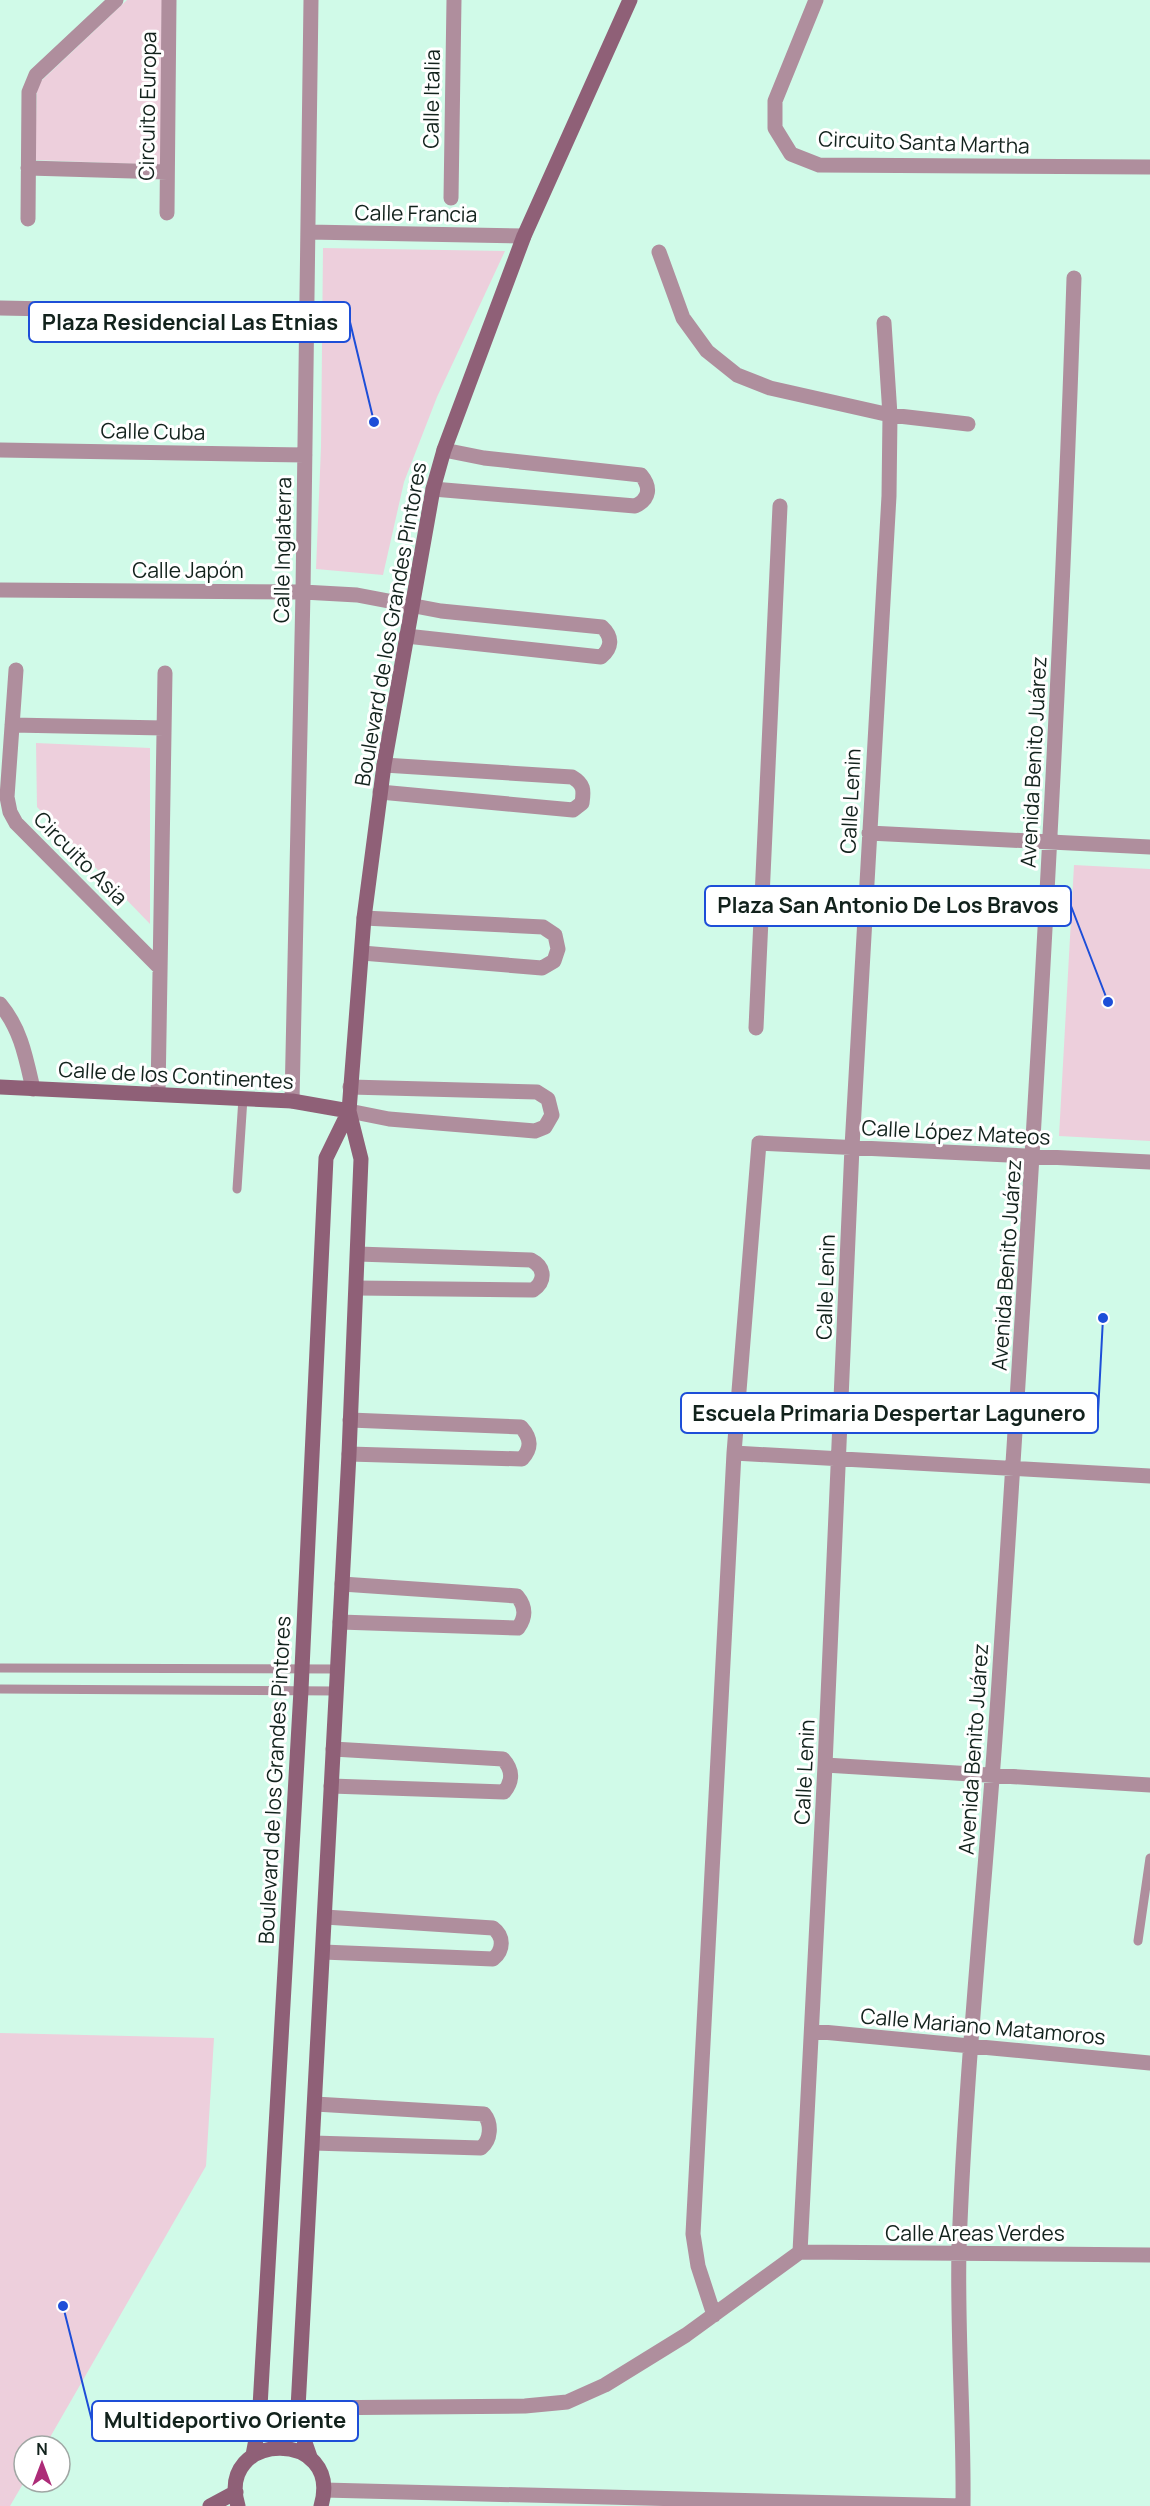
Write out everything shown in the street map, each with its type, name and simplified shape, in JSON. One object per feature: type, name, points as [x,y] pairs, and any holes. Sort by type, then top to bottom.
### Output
[{"type":"street","points":[[28,219],[29,92],[36,75],[116,0]]},
{"type":"street","name":"Circuito Europa","points":[[167,213],[170,0]]},
{"type":"street","name":"Calle Inglaterra","points":[[292,1101],[303,592],[311,0]]},
{"type":"street","name":"Calle Italia","points":[[451,198],[454,0]]},
{"type":"street","name":"Boulevard de los Grandes Pintores","points":[[254,2455],[260,2424],[301,1690],[326,1158],[348,1111],[364,918],[384,765],[412,603],[434,489],[444,450],[524,236],[630,0]]},
{"type":"street","name":"Circuito Santa Martha","points":[[816,0],[775,101],[775,128],[791,154],[819,165],[1150,167]]},
{"type":"street","points":[[28,168],[168,172]]},
{"type":"street","name":"Calle Francia","points":[[308,232],[524,236]]},
{"type":"street","points":[[659,252],[683,318],[707,351],[737,375],[770,388],[890,415],[968,424]]},
{"type":"street","name":"Avenida Benito Juárez","points":[[324,2490],[963,2506],[959,2253],[970,2047],[993,1775],[1034,1157],[1051,841],[1074,278]]},
{"type":"street","points":[[0,308],[306,314]]},
{"type":"street","name":"Calle Lenin","points":[[800,2253],[825,1765],[852,1148],[889,496],[890,415],[884,323]]},
{"type":"street","name":"Calle Cuba","points":[[0,450],[305,455]]},
{"type":"street","points":[[434,489],[635,506],[642,502],[648,494],[647,483],[641,475],[484,458],[444,450]]},
{"type":"street","points":[[756,1028],[780,506]]},
{"type":"street","name":"Calle Japón","points":[[0,590],[303,592],[357,595],[412,603],[441,611],[602,627],[608,632],[611,642],[607,653],[601,657],[406,636]]},
{"type":"street","name":"Circuito Asia","points":[[16,670],[7,797],[10,812],[16,823],[160,968]]},
{"type":"street","name":"Circuito Asia","points":[[158,1094],[165,673]]},
{"type":"street","points":[[12,725],[164,728]]},
{"type":"street","points":[[380,792],[573,810],[582,803],[584,790],[579,781],[572,777],[384,765]]},
{"type":"street","points":[[869,833],[1150,847]]},
{"type":"street","points":[[762,900],[866,902]]},
{"type":"street","points":[[362,954],[542,968],[554,961],[558,949],[555,935],[543,927],[364,918]]},
{"type":"street","points":[[0,1004],[11,1018],[25,1049],[33,1089]]},
{"type":"street","points":[[348,1111],[389,1119],[535,1131],[545,1127],[552,1115],[548,1099],[537,1092],[350,1086]]},
{"type":"street","name":"Calle de los Continentes","points":[[0,1087],[292,1101],[348,1111]]},
{"type":"street","name":"Boulevard de los Grandes Pintores","points":[[324,2490],[322,2476],[310,2457],[302,2434],[298,2409],[338,1669],[362,1159],[348,1111]]},
{"type":"street","name":"Calle López Mateos","points":[[734,1453],[759,1143],[1150,1162]]},
{"type":"street","points":[[357,1288],[533,1290],[542,1282],[543,1274],[541,1268],[531,1260],[358,1254]]},
{"type":"street","points":[[349,1454],[522,1459],[530,1443],[521,1427],[350,1420]]},
{"type":"street","points":[[714,2315],[698,2266],[693,2234],[734,1453],[1150,1476]]},
{"type":"street","points":[[340,1622],[518,1628],[523,1621],[525,1611],[517,1596],[342,1584]]},
{"type":"street","points":[[331,1786],[504,1792],[512,1777],[503,1759],[333,1749]]},
{"type":"street","points":[[825,1765],[1150,1785]]},
{"type":"street","points":[[323,1952],[493,1959],[499,1954],[502,1944],[498,1932],[493,1928],[324,1917]]},
{"type":"street","name":"Calle Mariano Matamoros","points":[[812,2031],[1150,2063]]},
{"type":"street","points":[[312,2144],[481,2148],[486,2144],[490,2132],[488,2119],[484,2114],[315,2104]]},
{"type":"street","points":[[298,2409],[525,2406],[567,2402],[605,2385],[686,2335],[800,2253]]},
{"type":"street","name":"Calle Areas Verdes","points":[[800,2253],[1150,2255]]},
{"type":"street","points":[[210,2506],[237,2499],[238,2476],[254,2455],[282,2446],[310,2457]]},
{"type":"street","points":[[321,2506],[324,2490]]},
{"type":"lane","points":[[237,1189],[243,1098]]},
{"type":"lane","points":[[0,1668],[338,1669]]},
{"type":"lane","points":[[0,1689],[336,1691]]},
{"type":"lane","points":[[1138,1941],[1150,1858]]},
{"type":"shaded area","points":[[127,0],[162,0],[161,165],[35,160],[37,85]]},
{"type":"shaded area","points":[[323,248],[505,251],[437,397],[404,482],[383,575],[316,569],[321,447]]},
{"type":"shaded area","points":[[36,743],[150,748],[150,924],[37,807]]},
{"type":"shaded area","points":[[1074,865],[1150,869],[1150,1141],[1059,1136]]},
{"type":"shaded area","points":[[0,2033],[214,2038],[206,2166],[52,2434],[12,2434],[12,2494],[17,2494],[10,2506],[0,2506]]},
{"type":"place","name":"Plaza Residencial Las Etnias","points":[[374,422]]},
{"type":"place","name":"Plaza San Antonio De Los Bravos","points":[[1108,1002]]},
{"type":"place","name":"Escuela Primaria Despertar Lagunero","points":[[1103,1318]]},
{"type":"place","name":"Multideportivo Oriente","points":[[63,2306]]}]
